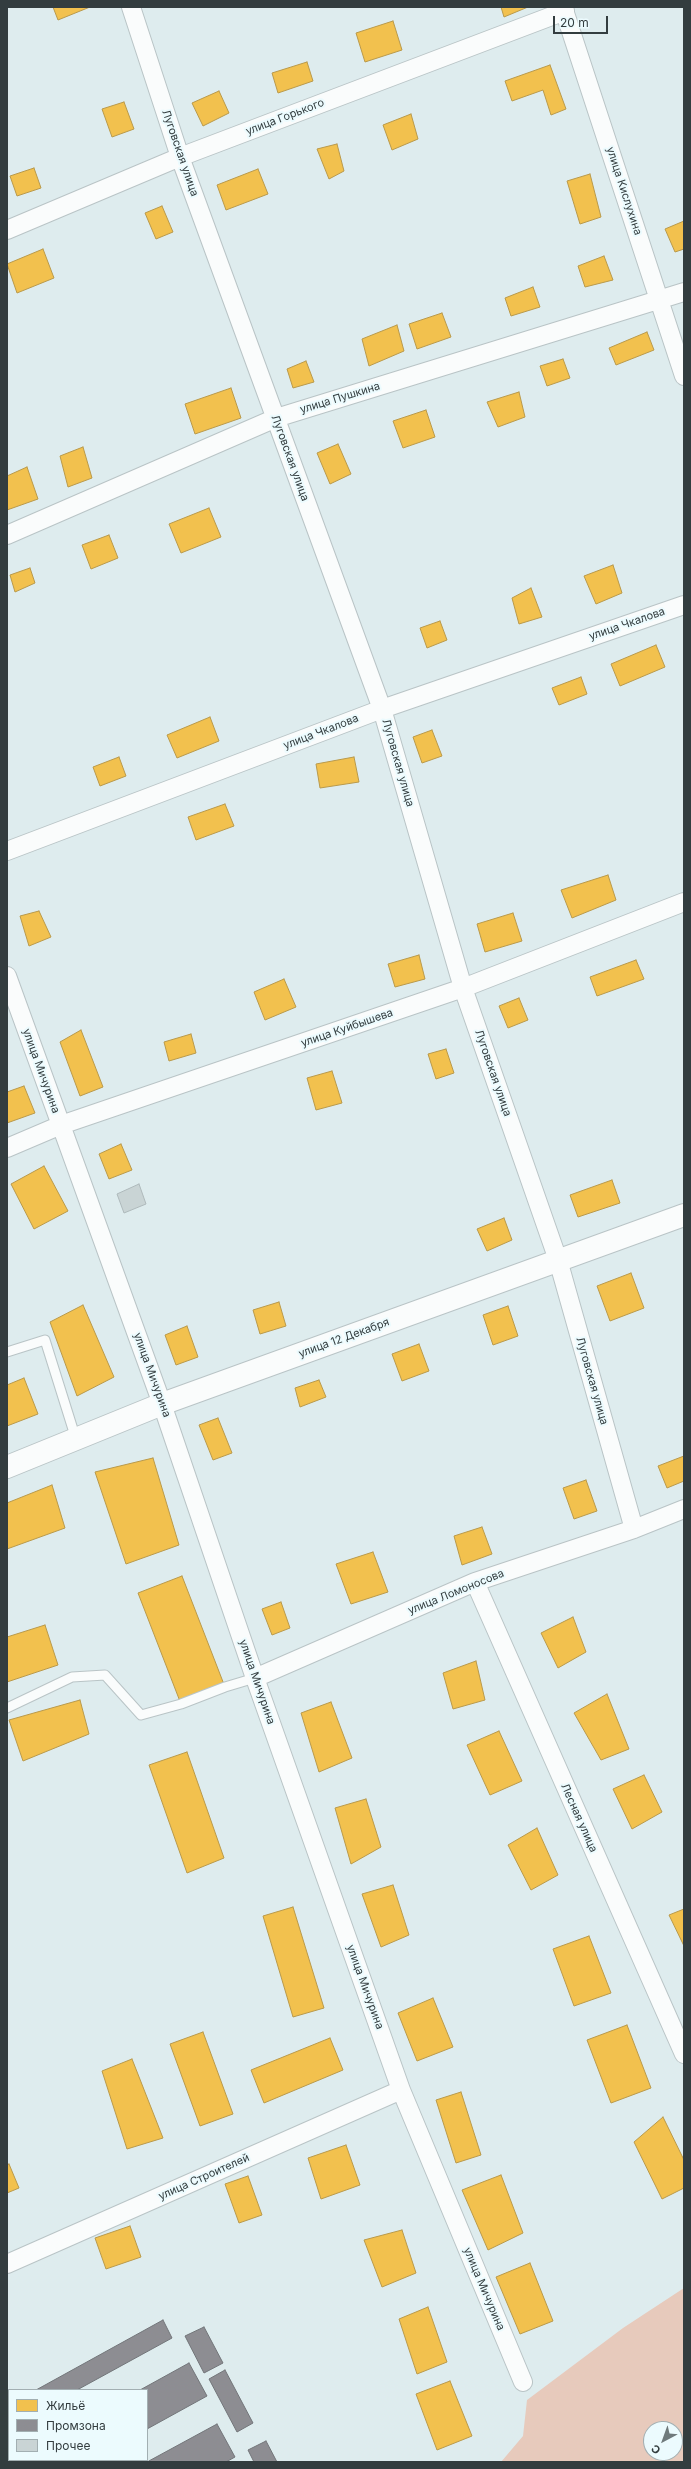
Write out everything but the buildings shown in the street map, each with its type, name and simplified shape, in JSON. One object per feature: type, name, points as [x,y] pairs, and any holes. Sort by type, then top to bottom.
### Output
[{"type":"street","name":"Луговская улица","points":[[131,7],[180,157],[382,709],[464,988],[558,1260],[634,1529]]},
{"type":"street","name":"улица Горького","points":[[7,230],[180,157],[564,9]]},
{"type":"street","name":"улица Кислухина","points":[[564,9],[684,376]]},
{"type":"street","name":"улица Пушкина","points":[[7,536],[276,418],[659,301],[684,292]]},
{"type":"street","name":"улица Чкалова","points":[[7,851],[382,709],[684,605]]},
{"type":"street","name":"улица Куйбышева","points":[[7,1148],[61,1125],[464,988],[684,902]]},
{"type":"street","name":"улица Мичурина","points":[[7,976],[162,1404],[255,1678],[401,2090],[523,2382]]},
{"type":"street","name":"улица 12 Декабря","points":[[7,1467],[162,1404],[684,1215]]},
{"type":"street","name":"улица Ломоносова","points":[[255,1678],[474,1582],[634,1529],[684,1508]]},
{"type":"street","name":"Лесная улица","points":[[474,1582],[684,2054]]},
{"type":"street","name":"улица Строителей","points":[[7,2264],[401,2090]]},
{"type":"lane","points":[[7,1352],[45,1340],[76,1439]]},
{"type":"lane","points":[[7,1708],[72,1677],[105,1675],[141,1716],[181,1704],[255,1678]]},
{"type":"shaded area","points":[[684,2288],[684,2462],[501,2462],[523,2436],[527,2400],[623,2328]]}]
